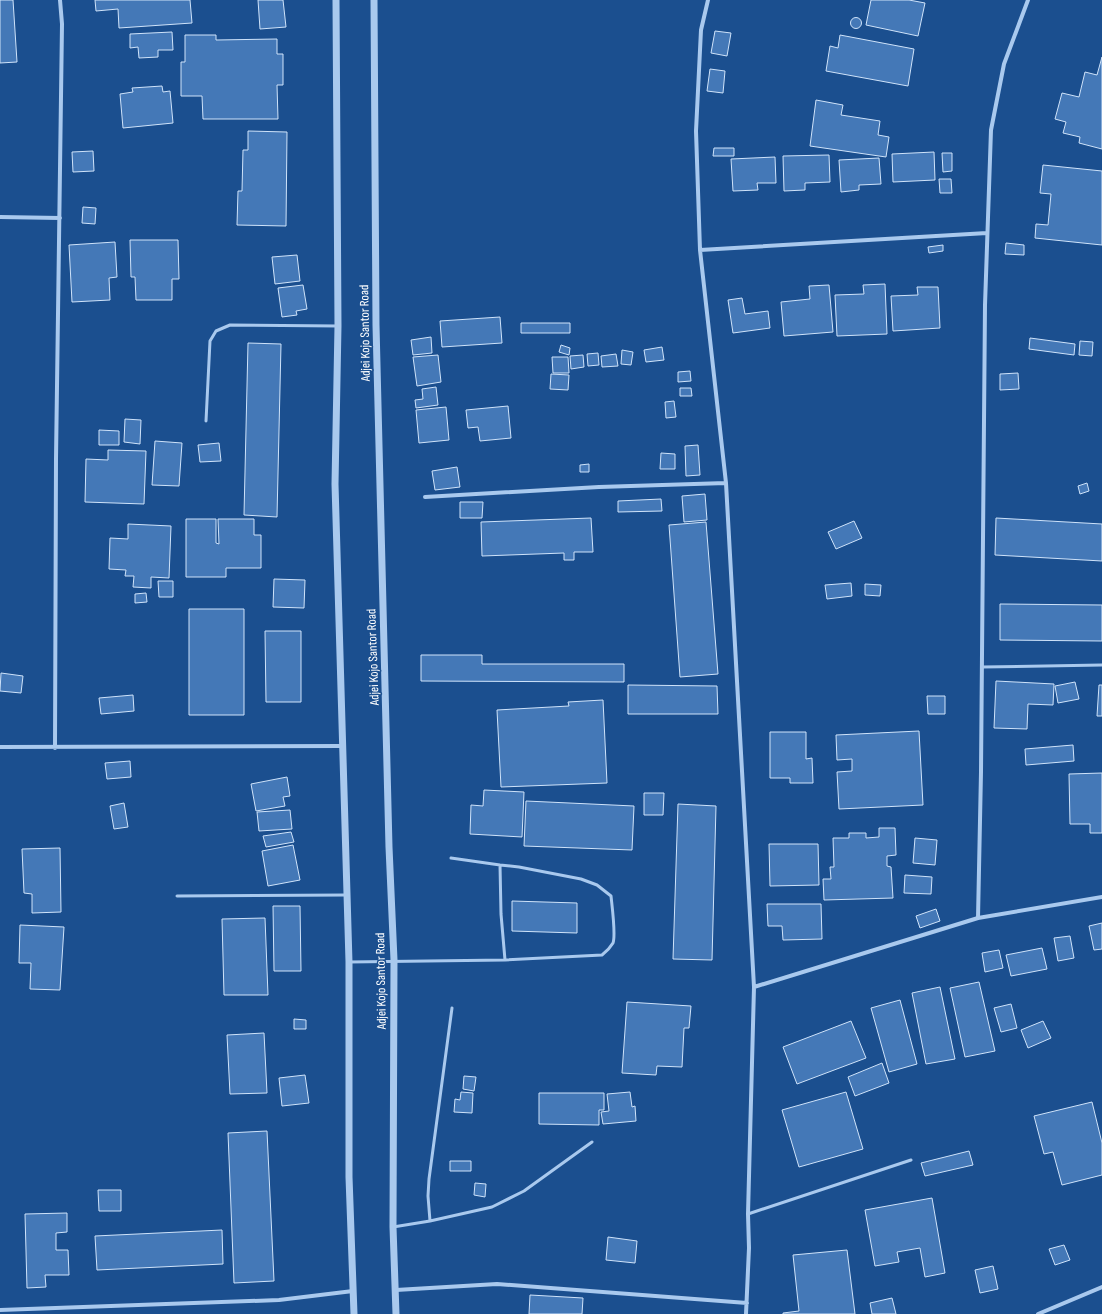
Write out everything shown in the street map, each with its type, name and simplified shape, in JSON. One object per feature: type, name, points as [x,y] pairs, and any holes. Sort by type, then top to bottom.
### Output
[{"type":"street","points":[[54,748],[62,24],[60,0]]},
{"type":"street","name":"Adjei Kojo Santor Road","points":[[336,0],[338,326],[335,484],[349,962],[349,1177],[354,1314]]},
{"type":"street","name":"Adjei Kojo Santor Road","points":[[374,0],[376,325],[389,847],[394,960],[393,1226],[396,1314]]},
{"type":"street","points":[[708,0],[701,30],[696,131],[700,250],[726,483],[754,987],[748,1214],[749,1248],[746,1314]]},
{"type":"street","points":[[978,918],[985,313],[991,130],[1004,64],[1028,0]]},
{"type":"street","points":[[0,217],[60,218]]},
{"type":"street","points":[[700,250],[987,233]]},
{"type":"street","points":[[425,497],[599,487],[726,483]]},
{"type":"street","points":[[0,747],[342,746]]},
{"type":"street","points":[[754,987],[978,918],[1102,897]]},
{"type":"street","points":[[396,1290],[497,1284],[747,1302]]},
{"type":"street","points":[[1038,1314],[1102,1287]]},
{"type":"street","points":[[0,1310],[279,1300],[353,1291]]},
{"type":"lane","points":[[206,421],[210,341],[216,331],[230,325],[338,326]]},
{"type":"lane","points":[[982,667],[1102,665]]},
{"type":"lane","points":[[349,962],[394,960],[505,960],[602,955],[614,942],[611,896],[598,884],[581,879],[519,867],[500,866],[451,858]]},
{"type":"lane","points":[[500,866],[501,914],[505,960]]},
{"type":"lane","points":[[177,896],[346,895]]},
{"type":"lane","points":[[430,1221],[428,1196],[429,1179],[452,1008]]},
{"type":"lane","points":[[393,1226],[430,1221],[492,1207],[524,1191],[592,1142]]},
{"type":"lane","points":[[748,1214],[910,1160]]},
{"type":"building","points":[[0,0],[13,0],[17,62],[0,63]]},
{"type":"building","points":[[95,0],[190,0],[192,23],[119,28],[118,9],[96,11]]},
{"type":"building","points":[[258,0],[283,0],[286,27],[260,29]]},
{"type":"building","points":[[871,0],[909,0],[925,3],[918,36],[866,25]]},
{"type":"building","points":[[856,17],[860,19],[862,23],[860,27],[856,29],[852,27],[850,23],[852,19]]},
{"type":"building","points":[[715,31],[731,33],[727,56],[711,53]]},
{"type":"building","points":[[172,32],[173,50],[158,50],[158,57],[139,58],[138,47],[130,48],[130,34]]},
{"type":"building","points":[[185,35],[216,35],[216,40],[277,39],[277,54],[283,54],[283,85],[277,85],[278,119],[203,119],[202,96],[181,96],[181,62],[185,62]]},
{"type":"building","points":[[840,35],[914,49],[908,86],[826,71],[830,46],[838,48]]},
{"type":"building","points":[[1102,57],[1102,149],[1079,143],[1080,137],[1063,133],[1066,122],[1055,119],[1062,93],[1079,97],[1085,72],[1097,75]]},
{"type":"building","points":[[710,69],[725,71],[723,93],[707,91]]},
{"type":"building","points":[[162,86],[163,92],[170,91],[173,123],[123,128],[120,94],[133,92],[132,88]]},
{"type":"building","points":[[816,100],[843,105],[841,115],[880,121],[878,135],[889,137],[886,157],[810,146]]},
{"type":"building","points":[[248,131],[287,132],[286,226],[237,225],[238,191],[242,191],[243,150],[248,150]]},
{"type":"building","points":[[714,148],[734,148],[734,156],[713,156]]},
{"type":"building","points":[[93,151],[94,171],[73,172],[72,152]]},
{"type":"building","points":[[934,152],[935,180],[893,182],[892,154]]},
{"type":"building","points":[[942,153],[952,153],[952,171],[943,172]]},
{"type":"building","points":[[829,155],[830,182],[805,183],[805,190],[784,191],[783,156]]},
{"type":"building","points":[[775,157],[776,183],[757,183],[758,190],[733,191],[731,159]]},
{"type":"building","points":[[879,158],[881,184],[859,185],[859,190],[841,192],[839,160]]},
{"type":"building","points":[[1043,165],[1102,171],[1102,245],[1035,238],[1036,224],[1048,225],[1051,194],[1040,193]]},
{"type":"building","points":[[939,179],[951,179],[952,193],[940,193]]},
{"type":"building","points":[[83,207],[96,208],[95,224],[82,223]]},
{"type":"building","points":[[130,240],[178,240],[179,279],[172,279],[172,300],[136,300],[135,277],[131,277]]},
{"type":"building","points":[[115,242],[117,277],[109,278],[110,300],[72,302],[69,245]]},
{"type":"building","points":[[1006,243],[1024,245],[1024,255],[1005,254]]},
{"type":"building","points":[[943,245],[943,251],[929,253],[928,247]]},
{"type":"building","points":[[297,255],[300,281],[275,284],[272,257]]},
{"type":"building","points":[[885,284],[887,334],[837,336],[835,295],[864,294],[863,285]]},
{"type":"building","points":[[303,285],[307,309],[296,311],[297,315],[282,317],[278,288]]},
{"type":"building","points":[[829,285],[833,332],[784,336],[781,302],[810,299],[809,286]]},
{"type":"building","points":[[917,287],[938,287],[940,328],[893,331],[891,296],[918,295]]},
{"type":"building","points":[[742,298],[745,314],[768,311],[770,328],[733,333],[728,300]]},
{"type":"building","points":[[500,317],[502,343],[442,347],[440,321]]},
{"type":"building","points":[[521,323],[570,323],[570,333],[521,333]]},
{"type":"building","points":[[431,337],[432,353],[413,355],[411,340]]},
{"type":"building","points":[[1030,338],[1075,344],[1074,355],[1029,349]]},
{"type":"building","points":[[1080,341],[1093,342],[1092,356],[1079,355]]},
{"type":"building","points":[[248,343],[281,344],[277,517],[244,515]]},
{"type":"building","points":[[561,345],[570,348],[569,355],[559,352]]},
{"type":"building","points":[[662,347],[664,360],[646,362],[644,350]]},
{"type":"building","points":[[622,350],[633,352],[631,365],[621,364]]},
{"type":"building","points":[[598,353],[599,365],[588,366],[587,354]]},
{"type":"building","points":[[616,354],[618,366],[602,367],[601,356]]},
{"type":"building","points":[[438,355],[441,382],[417,386],[413,357]]},
{"type":"building","points":[[583,355],[584,367],[571,369],[570,356]]},
{"type":"building","points":[[552,357],[568,357],[569,373],[553,373]]},
{"type":"building","points":[[690,371],[691,381],[678,382],[678,372]]},
{"type":"building","points":[[1018,373],[1019,389],[1000,390],[1000,374]]},
{"type":"building","points":[[551,374],[569,375],[568,390],[550,389]]},
{"type":"building","points":[[436,387],[438,405],[416,408],[415,400],[423,399],[422,389]]},
{"type":"building","points":[[680,388],[691,388],[692,396],[680,396]]},
{"type":"building","points":[[674,401],[676,417],[666,418],[665,402]]},
{"type":"building","points":[[508,406],[511,438],[480,441],[478,427],[468,428],[466,410]]},
{"type":"building","points":[[446,407],[449,440],[419,443],[416,410]]},
{"type":"building","points":[[125,419],[141,420],[140,444],[124,442]]},
{"type":"building","points":[[99,430],[119,431],[119,445],[99,445]]},
{"type":"building","points":[[155,441],[182,443],[179,486],[152,485]]},
{"type":"building","points":[[219,443],[221,461],[200,462],[198,445]]},
{"type":"building","points":[[698,445],[700,475],[686,476],[685,446]]},
{"type":"building","points":[[108,450],[146,451],[144,504],[85,502],[86,459],[108,460]]},
{"type":"building","points":[[661,453],[675,454],[675,469],[660,469]]},
{"type":"building","points":[[589,464],[589,472],[580,472],[580,465]]},
{"type":"building","points":[[457,467],[460,487],[435,490],[432,471]]},
{"type":"building","points":[[1087,483],[1089,491],[1080,494],[1078,486]]},
{"type":"building","points":[[705,494],[707,520],[684,522],[682,496]]},
{"type":"building","points":[[661,499],[662,511],[618,512],[618,501]]},
{"type":"building","points":[[460,502],[483,502],[482,518],[460,518]]},
{"type":"building","points":[[591,518],[593,552],[574,552],[574,560],[564,560],[564,553],[482,556],[481,522]]},
{"type":"building","points":[[996,518],[1102,524],[1102,561],[995,555]]},
{"type":"building","points":[[186,519],[216,519],[216,543],[219,544],[218,519],[254,519],[254,535],[261,535],[261,568],[226,568],[226,577],[186,577]]},
{"type":"building","points":[[854,521],[862,538],[836,549],[828,532]]},
{"type":"building","points":[[706,522],[718,674],[680,677],[669,525]]},
{"type":"building","points":[[128,524],[171,526],[169,578],[151,577],[151,588],[133,587],[134,576],[125,576],[126,570],[109,569],[110,538],[128,539]]},
{"type":"building","points":[[274,579],[305,580],[304,608],[273,607]]},
{"type":"building","points":[[158,581],[173,581],[173,597],[159,597]]},
{"type":"building","points":[[851,583],[852,596],[827,599],[825,585]]},
{"type":"building","points":[[865,584],[881,585],[880,596],[865,595]]},
{"type":"building","points":[[146,593],[147,602],[135,603],[135,594]]},
{"type":"building","points":[[1000,604],[1102,605],[1102,641],[1000,640]]},
{"type":"building","points":[[189,609],[244,609],[244,715],[189,715]]},
{"type":"building","points":[[265,631],[301,631],[301,702],[266,702]]},
{"type":"building","points":[[421,655],[482,655],[482,664],[624,664],[624,682],[421,681]]},
{"type":"building","points":[[1,673],[23,676],[21,693],[0,691]]},
{"type":"building","points":[[996,681],[1054,684],[1053,705],[1028,704],[1027,729],[994,728]]},
{"type":"building","points":[[1075,682],[1079,699],[1058,703],[1055,686]]},
{"type":"building","points":[[628,685],[717,686],[718,714],[628,714]]},
{"type":"building","points":[[1099,685],[1102,685],[1102,716],[1097,716]]},
{"type":"building","points":[[133,695],[134,711],[101,714],[99,698]]},
{"type":"building","points":[[927,696],[945,696],[945,714],[928,714]]},
{"type":"building","points":[[603,700],[607,783],[501,787],[497,710],[569,706],[568,702]]},
{"type":"building","points":[[919,731],[923,805],[839,809],[837,772],[852,771],[852,759],[837,760],[836,735]]},
{"type":"building","points":[[770,732],[806,732],[806,759],[812,758],[813,783],[790,783],[790,778],[770,778]]},
{"type":"building","points":[[1073,745],[1074,761],[1026,765],[1025,749]]},
{"type":"building","points":[[130,761],[131,777],[107,779],[105,763]]},
{"type":"building","points":[[1102,773],[1102,833],[1090,833],[1090,824],[1070,824],[1069,774]]},
{"type":"building","points":[[287,777],[290,796],[283,797],[285,806],[256,811],[251,784]]},
{"type":"building","points":[[484,790],[524,792],[522,837],[470,834],[471,805],[483,806]]},
{"type":"building","points":[[644,793],[664,793],[663,815],[644,815]]},
{"type":"building","points":[[526,801],[634,806],[632,850],[524,846]]},
{"type":"building","points":[[124,803],[128,827],[114,829],[110,806]]},
{"type":"building","points":[[678,804],[716,806],[712,960],[673,959]]},
{"type":"building","points":[[290,810],[292,829],[259,831],[257,812]]},
{"type":"building","points":[[879,828],[895,828],[896,855],[887,856],[887,866],[891,867],[893,898],[824,900],[823,879],[831,879],[830,867],[834,867],[833,838],[849,838],[849,833],[866,833],[866,838],[879,837]]},
{"type":"building","points":[[291,832],[294,842],[266,847],[263,836]]},
{"type":"building","points":[[915,838],[937,840],[935,865],[913,863]]},
{"type":"building","points":[[769,844],[818,844],[819,885],[770,886]]},
{"type":"building","points":[[293,845],[300,880],[268,886],[262,851]]},
{"type":"building","points":[[60,848],[61,912],[32,913],[32,894],[24,893],[22,849]]},
{"type":"building","points":[[905,875],[932,877],[931,894],[904,893]]},
{"type":"building","points":[[512,901],[577,903],[577,933],[512,931]]},
{"type":"building","points":[[767,904],[821,904],[822,939],[783,940],[782,926],[768,926]]},
{"type":"building","points":[[273,906],[300,906],[301,971],[274,971]]},
{"type":"building","points":[[936,909],[940,921],[920,928],[916,916]]},
{"type":"building","points":[[265,918],[268,995],[224,995],[222,919]]},
{"type":"building","points":[[1102,923],[1102,949],[1094,950],[1089,926]]},
{"type":"building","points":[[20,925],[64,927],[60,990],[30,989],[31,963],[19,963]]},
{"type":"building","points":[[1070,936],[1074,958],[1058,961],[1054,938]]},
{"type":"building","points":[[1042,948],[1047,969],[1011,976],[1006,955]]},
{"type":"building","points":[[999,950],[1003,968],[985,972],[982,953]]},
{"type":"building","points":[[979,982],[995,1051],[965,1057],[950,988]]},
{"type":"building","points":[[940,987],[955,1059],[926,1064],[912,993]]},
{"type":"building","points":[[900,1000],[917,1064],[889,1072],[871,1008]]},
{"type":"building","points":[[627,1002],[691,1006],[689,1028],[684,1028],[682,1067],[657,1066],[656,1075],[622,1073]]},
{"type":"building","points":[[1011,1004],[1017,1028],[1001,1032],[994,1008]]},
{"type":"building","points":[[294,1019],[306,1020],[306,1029],[294,1029]]},
{"type":"building","points":[[851,1021],[866,1058],[797,1084],[783,1047]]},
{"type":"building","points":[[1043,1021],[1051,1038],[1028,1048],[1021,1030]]},
{"type":"building","points":[[264,1033],[267,1093],[230,1094],[227,1035]]},
{"type":"building","points":[[882,1063],[889,1083],[855,1096],[848,1077]]},
{"type":"building","points":[[305,1075],[309,1103],[282,1106],[279,1078]]},
{"type":"building","points":[[464,1076],[476,1077],[474,1091],[463,1089]]},
{"type":"building","points":[[461,1092],[473,1093],[472,1113],[454,1112],[455,1099],[460,1100]]},
{"type":"building","points":[[630,1092],[632,1107],[635,1106],[636,1121],[603,1124],[601,1112],[609,1111],[607,1094]]},
{"type":"building","points":[[846,1092],[863,1149],[799,1167],[782,1110]]},
{"type":"building","points":[[539,1093],[604,1093],[604,1110],[599,1110],[599,1125],[539,1124]]},
{"type":"building","points":[[1092,1102],[1102,1143],[1102,1175],[1062,1185],[1053,1152],[1044,1154],[1034,1116]]},
{"type":"building","points":[[267,1131],[274,1281],[234,1283],[228,1133]]},
{"type":"building","points":[[969,1151],[973,1165],[925,1176],[921,1163]]},
{"type":"building","points":[[450,1161],[471,1161],[471,1171],[450,1171]]},
{"type":"building","points":[[475,1183],[486,1184],[485,1197],[474,1195]]},
{"type":"building","points":[[98,1190],[121,1190],[121,1211],[99,1211]]},
{"type":"building","points":[[932,1198],[945,1273],[925,1277],[920,1248],[897,1252],[899,1262],[875,1266],[865,1210]]},
{"type":"building","points":[[67,1213],[67,1232],[56,1233],[56,1250],[68,1250],[69,1275],[45,1275],[46,1287],[27,1288],[25,1214]]},
{"type":"building","points":[[222,1230],[223,1264],[97,1270],[95,1236]]},
{"type":"building","points":[[608,1237],[637,1241],[635,1263],[606,1260]]},
{"type":"building","points":[[1064,1245],[1070,1260],[1055,1265],[1049,1249]]},
{"type":"building","points":[[847,1250],[855,1314],[783,1314],[799,1311],[793,1255]]},
{"type":"building","points":[[993,1266],[998,1289],[980,1293],[975,1270]]},
{"type":"building","points":[[530,1295],[583,1298],[582,1314],[529,1314]]},
{"type":"building","points":[[892,1298],[896,1314],[872,1314],[870,1303]]}]
